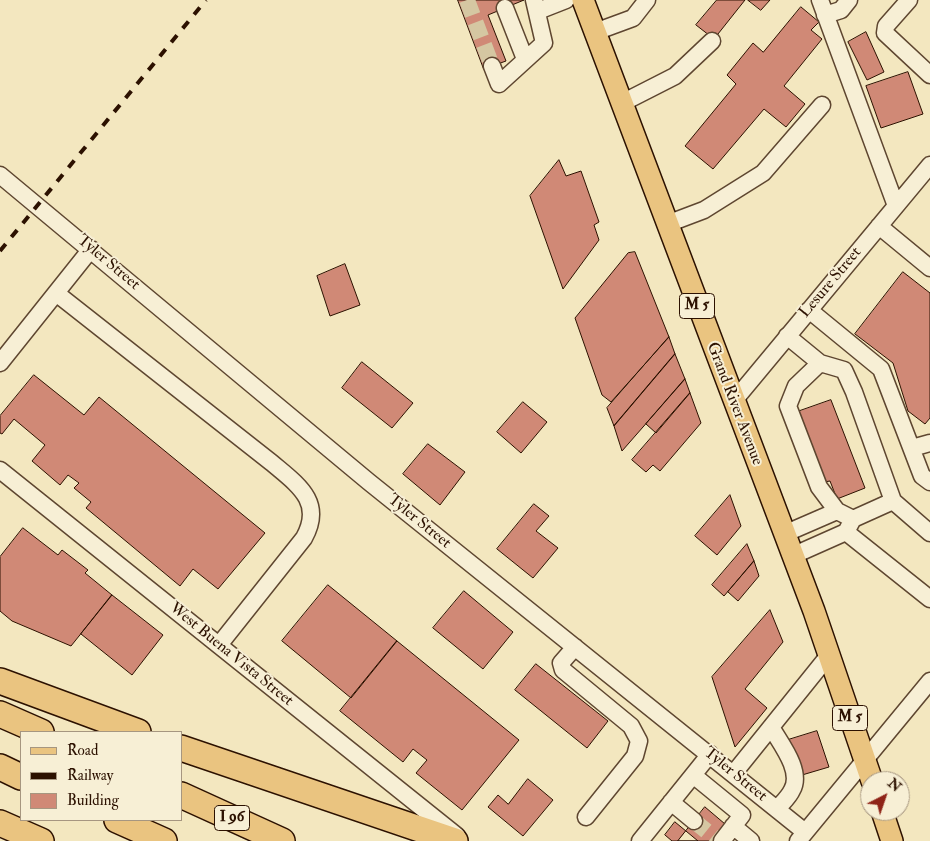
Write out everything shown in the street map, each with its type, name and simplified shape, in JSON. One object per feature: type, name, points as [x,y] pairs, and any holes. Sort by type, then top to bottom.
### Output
[{"type":"highway","points":[[0,681],[135,731]]},
{"type":"highway","points":[[0,714],[39,731]]},
{"type":"highway","points":[[182,748],[455,841]]},
{"type":"highway","points":[[0,767],[20,777]]},
{"type":"highway","name":"I 96","points":[[182,796],[282,841]]},
{"type":"highway","points":[[119,821],[164,841]]},
{"type":"highway","points":[[0,823],[41,841]]},
{"type":"main road","name":"Grand River Avenue","points":[[583,0],[829,655],[868,771]]},
{"type":"main road","points":[[885,821],[892,841]]},
{"type":"street","points":[[492,66],[499,84],[544,43],[536,6],[566,0]]},
{"type":"street","points":[[595,32],[632,18],[647,0]]},
{"type":"street","points":[[850,0],[841,10],[822,8],[896,206]]},
{"type":"street","points":[[909,0],[886,26],[885,33],[930,76]]},
{"type":"street","points":[[505,8],[525,59]]},
{"type":"street","points":[[622,103],[675,76],[712,41]]},
{"type":"street","points":[[667,224],[704,210],[763,174],[822,105]]},
{"type":"street","name":"Lesure Street","points":[[733,402],[930,165]]},
{"type":"street","name":"Tyler Street","points":[[0,175],[369,482],[734,773],[777,809],[800,839]]},
{"type":"street","points":[[879,226],[930,268]]},
{"type":"street","points":[[0,363],[91,249]]},
{"type":"street","points":[[56,293],[272,463],[304,493],[312,508],[311,525],[304,538],[219,645]]},
{"type":"street","points":[[809,310],[881,369],[922,476],[930,482]]},
{"type":"street","points":[[787,336],[820,363],[844,370],[854,392],[893,501],[930,532]]},
{"type":"street","points":[[820,363],[796,386],[788,406],[819,487],[849,526],[930,599]]},
{"type":"street","points":[[912,448],[930,443]]},
{"type":"street","name":"West Buena Vista Street","points":[[0,470],[463,841]]},
{"type":"street","points":[[792,556],[893,501]]},
{"type":"street","points":[[784,534],[837,511]]},
{"type":"street","points":[[575,646],[561,664],[563,670],[631,726],[639,741],[635,756],[586,817]]},
{"type":"street","points":[[734,773],[829,655]]},
{"type":"street","points":[[800,839],[930,681]]},
{"type":"street","points":[[771,727],[787,754],[794,772],[793,789],[777,809]]},
{"type":"street","points":[[643,840],[710,754]]},
{"type":"street","points":[[693,775],[742,815],[718,840]]},
{"type":"street","points":[[671,802],[694,821]]},
{"type":"street","points":[[733,826],[751,841]]},
{"type":"building","points":[[458,0],[524,0],[488,15],[506,61],[484,69]]},
{"type":"building","points":[[717,0],[745,0],[714,39],[696,25]]},
{"type":"building","points":[[748,0],[770,0],[761,10]]},
{"type":"building","points":[[801,7],[819,22],[811,30],[822,39],[784,86],[805,104],[786,127],[764,109],[713,169],[685,146],[736,84],[727,75],[753,43],[763,52]]},
{"type":"building","points":[[866,32],[884,72],[867,80],[848,42]]},
{"type":"building","points":[[908,72],[923,114],[881,128],[866,86]]},
{"type":"building","points":[[559,160],[566,176],[581,171],[599,222],[594,225],[599,240],[563,289],[530,196]]},
{"type":"building","points":[[635,252],[669,337],[611,402],[602,395],[575,318],[628,253]]},
{"type":"building","points":[[345,264],[360,305],[330,316],[317,276]]},
{"type":"building","points":[[903,272],[930,293],[930,418],[925,424],[908,411],[893,363],[855,334]]},
{"type":"building","points":[[669,337],[675,354],[614,426],[607,408]]},
{"type":"building","points":[[675,354],[685,379],[622,451],[614,426]]},
{"type":"building","points":[[362,362],[413,403],[392,428],[342,388]]},
{"type":"building","points":[[34,375],[84,415],[99,397],[265,533],[218,589],[193,569],[180,586],[86,508],[91,502],[74,488],[79,483],[68,475],[60,485],[32,461],[45,445],[14,419],[2,434],[0,433],[0,416]]},
{"type":"building","points":[[685,379],[690,393],[656,433],[646,424]]},
{"type":"building","points":[[690,393],[701,423],[660,471],[653,465],[646,472],[632,460]]},
{"type":"building","points":[[831,400],[865,488],[837,499],[830,481],[824,482],[797,412]]},
{"type":"building","points":[[523,402],[547,422],[521,453],[497,432]]},
{"type":"building","points":[[428,444],[465,472],[440,505],[403,474]]},
{"type":"building","points":[[730,495],[741,526],[717,555],[695,536]]},
{"type":"building","points":[[534,504],[549,516],[536,531],[558,548],[533,578],[497,549]]},
{"type":"building","points":[[23,528],[58,555],[62,550],[88,570],[85,573],[112,595],[71,646],[12,621],[0,611],[0,557]]},
{"type":"building","points":[[747,544],[754,561],[724,596],[712,585]]},
{"type":"building","points":[[754,561],[759,576],[738,601],[728,592]]},
{"type":"building","points":[[328,585],[397,641],[351,698],[282,641]]},
{"type":"building","points":[[464,591],[513,632],[483,669],[433,628]]},
{"type":"building","points":[[112,595],[163,635],[132,675],[81,634]]},
{"type":"building","points":[[770,610],[783,642],[745,689],[767,708],[735,747],[712,677]]},
{"type":"building","points":[[397,641],[519,740],[462,810],[416,773],[427,760],[413,749],[403,762],[340,711]]},
{"type":"building","points":[[536,664],[608,721],[587,748],[515,690]]},
{"type":"building","points":[[817,731],[829,767],[802,775],[788,740]]},
{"type":"building","points":[[528,779],[553,800],[523,836],[488,807],[498,795],[508,804]]},
{"type":"building","points":[[705,807],[725,824],[712,841],[678,841]]},
{"type":"building","points":[[675,822],[698,841],[672,841],[665,835]]},
{"type":"tunnel","points":[[467,0],[492,66]]},
{"type":"tunnel","points":[[694,821],[715,838]]},
{"type":"railway","points":[[0,251],[206,0]]}]
